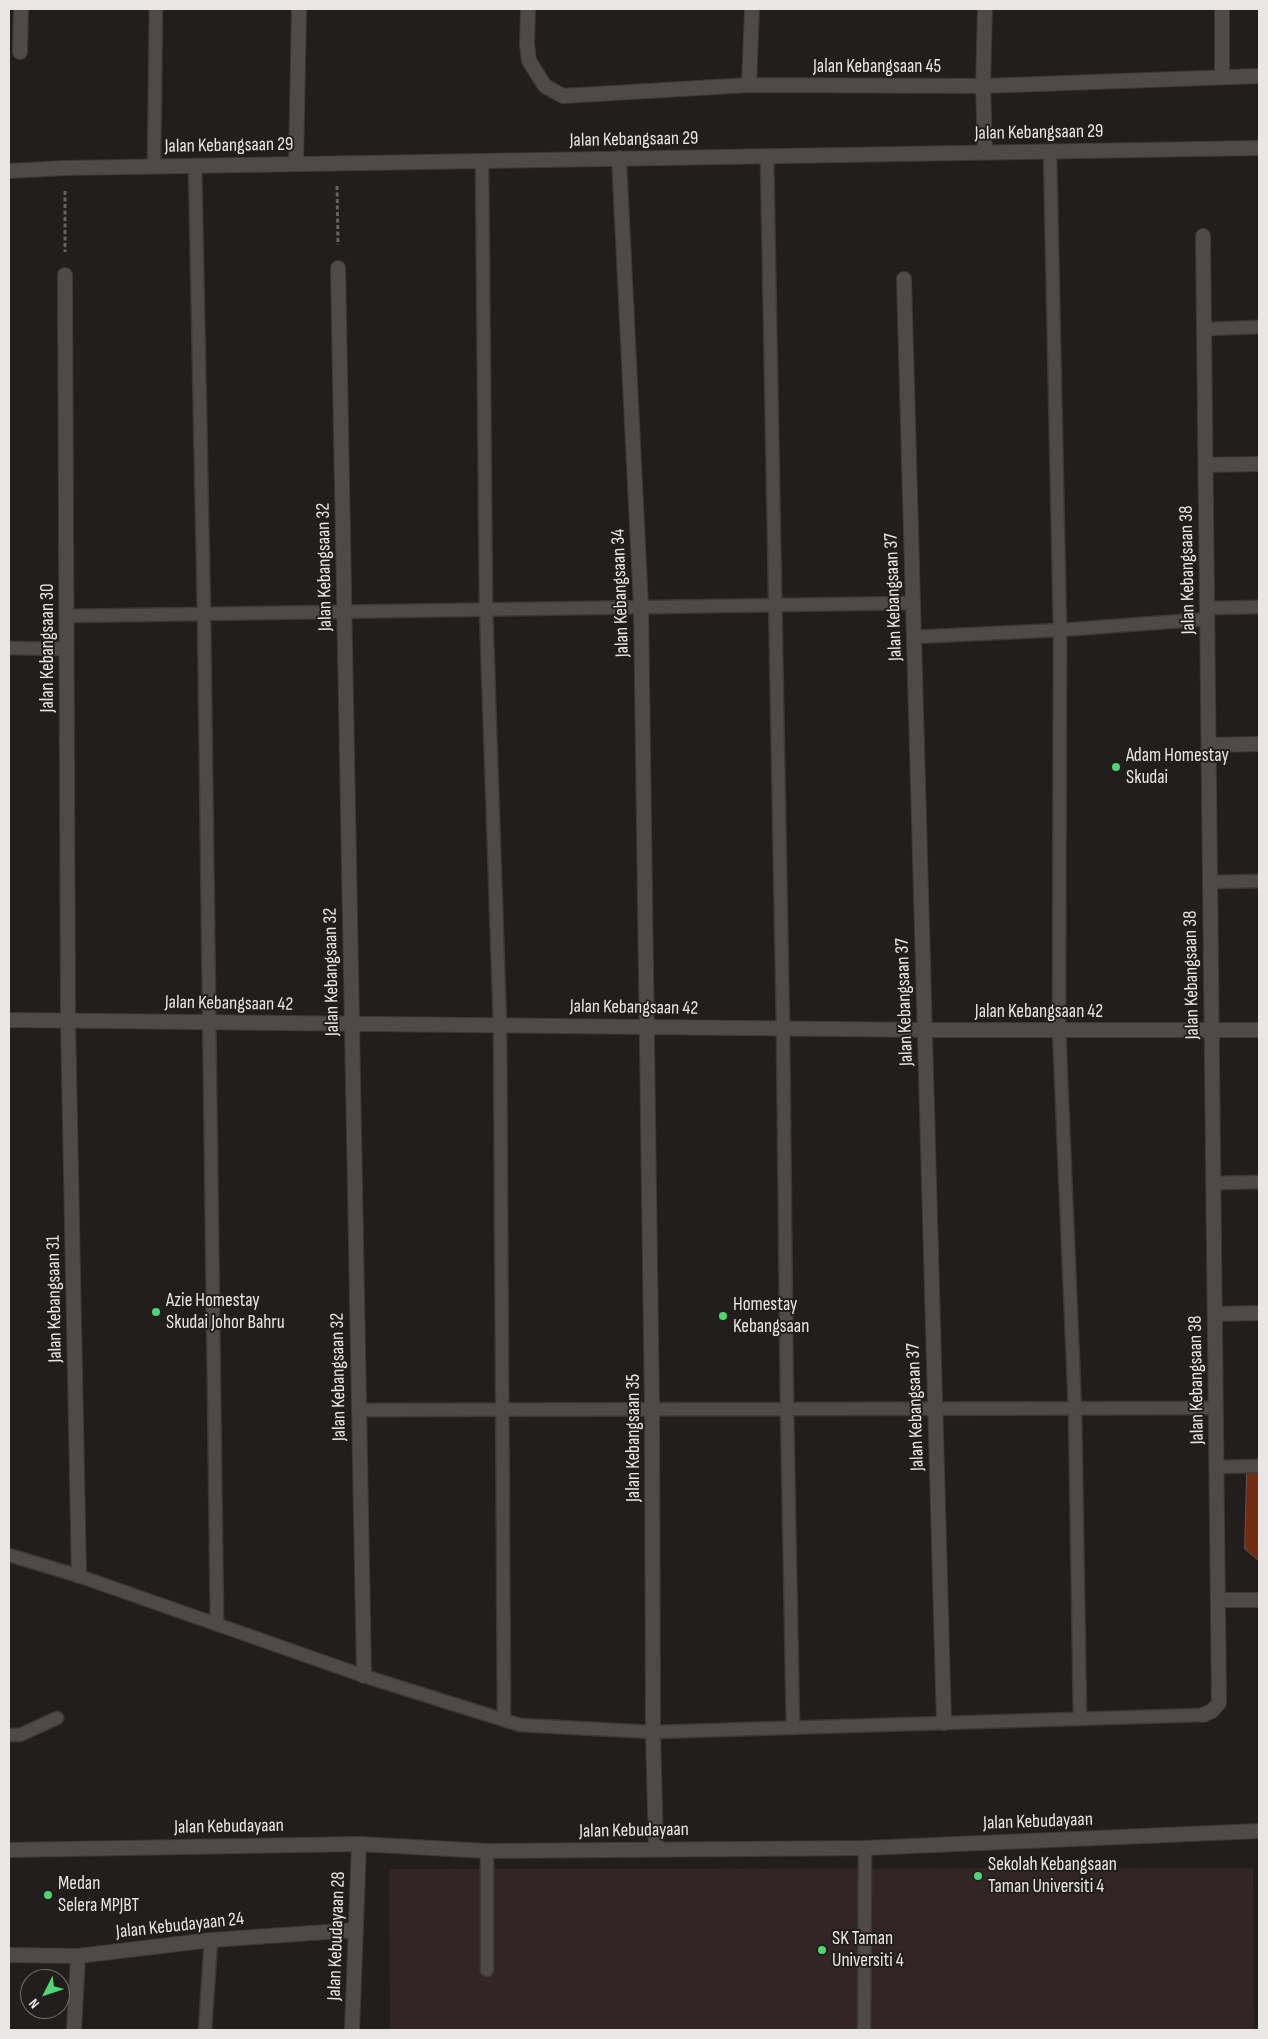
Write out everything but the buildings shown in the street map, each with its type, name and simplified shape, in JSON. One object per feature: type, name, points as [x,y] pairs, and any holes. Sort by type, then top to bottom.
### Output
[{"type":"street","points":[[20,52],[21,9]]},
{"type":"street","points":[[296,164],[299,9]]},
{"type":"street","name":"Jalan Kebangsaan 45","points":[[528,9],[527,44],[529,61],[545,86],[563,96],[749,85],[983,86],[1259,76]]},
{"type":"street","points":[[749,85],[752,9]]},
{"type":"street","points":[[985,152],[983,86],[986,9]]},
{"type":"street","points":[[1222,9],[1222,76]]},
{"type":"street","name":"Jalan Kebangsaan 29","points":[[9,171],[195,165],[1259,148]]},
{"type":"street","name":"Jalan Kebangsaan 34","points":[[619,158],[641,607],[647,1027]]},
{"type":"street","name":"Jalan Kebangsaan 38","points":[[1203,236],[1219,1703],[1208,1713]]},
{"type":"street","name":"Jalan Kebangsaan 32","points":[[338,268],[364,1676]]},
{"type":"street","name":"Jalan Kebangsaan 30","points":[[65,275],[68,1021]]},
{"type":"street","name":"Jalan Kebangsaan 37","points":[[904,279],[944,1724]]},
{"type":"street","points":[[1206,465],[1259,464]]},
{"type":"street","points":[[1208,745],[1259,744]]},
{"type":"street","name":"Jalan Kebangsaan 42","points":[[9,1020],[783,1029],[1259,1030]]},
{"type":"street","name":"Jalan Kebangsaan 31","points":[[68,1021],[79,1576]]},
{"type":"street","name":"Jalan Kebangsaan 35","points":[[647,1027],[652,1409],[653,1732],[656,1849]]},
{"type":"street","points":[[1215,1314],[1259,1313]]},
{"type":"street","points":[[1218,1600],[1259,1600]]},
{"type":"street","name":"Jalan Kebudayaan","points":[[9,1850],[359,1844],[487,1851],[865,1848],[1259,1831]]},
{"type":"street","name":"Jalan Kebudayaan 28","points":[[352,2030],[359,1844]]},
{"type":"street","name":"Jalan Kebudayaan 24","points":[[9,1955],[78,1956],[211,1940],[356,1930]]},
{"type":"street","points":[[74,2030],[78,1956]]},
{"type":"lane","points":[[154,166],[156,9]]},
{"type":"lane","points":[[1050,152],[1060,630],[1059,1030],[1075,1409],[1080,1719]]},
{"type":"lane","points":[[768,156],[783,1029],[786,1409],[794,1728]]},
{"type":"lane","points":[[482,161],[486,610],[500,1026],[504,1719]]},
{"type":"lane","points":[[195,165],[204,614],[217,1623]]},
{"type":"lane","points":[[1204,329],[1259,327]]},
{"type":"lane","points":[[67,616],[913,603]]},
{"type":"lane","points":[[914,637],[1060,630],[1259,607]]},
{"type":"lane","points":[[9,648],[67,649]]},
{"type":"lane","points":[[1210,882],[1259,881]]},
{"type":"lane","points":[[1213,1183],[1259,1182]]},
{"type":"lane","points":[[359,1410],[1216,1408]]},
{"type":"lane","points":[[1216,1467],[1259,1466]]},
{"type":"lane","points":[[9,1555],[79,1576],[217,1623],[364,1676],[520,1725],[653,1732],[944,1724],[1208,1713]]},
{"type":"lane","points":[[9,1735],[20,1735],[57,1718]]},
{"type":"lane","points":[[864,2030],[865,1848]]},
{"type":"lane","points":[[487,1851],[487,1970]]},
{"type":"lane","points":[[205,2030],[211,1940]]},
{"type":"path","points":[[336,163],[338,268]]},
{"type":"path","points":[[65,168],[65,275]]},
{"type":"shaded area","name":"SK Taman Universiti 4","points":[[1253,1868],[1254,2030],[390,2030],[389,1869]]},
{"type":"place","name":"Adam Homestay Skudai","points":[[1116,767]]},
{"type":"place","name":"Azie Homestay Skudai Johor Bahru","points":[[156,1312]]},
{"type":"place","name":"Homestay Kebangsaan","points":[[723,1316]]},
{"type":"place","name":"Sekolah Kebangsaan Taman Universiti 4","points":[[978,1876]]},
{"type":"place","name":"Medan Selera MPJBT","points":[[48,1895]]},
{"type":"place","name":"SK Taman Universiti 4","points":[[822,1950]]}]
